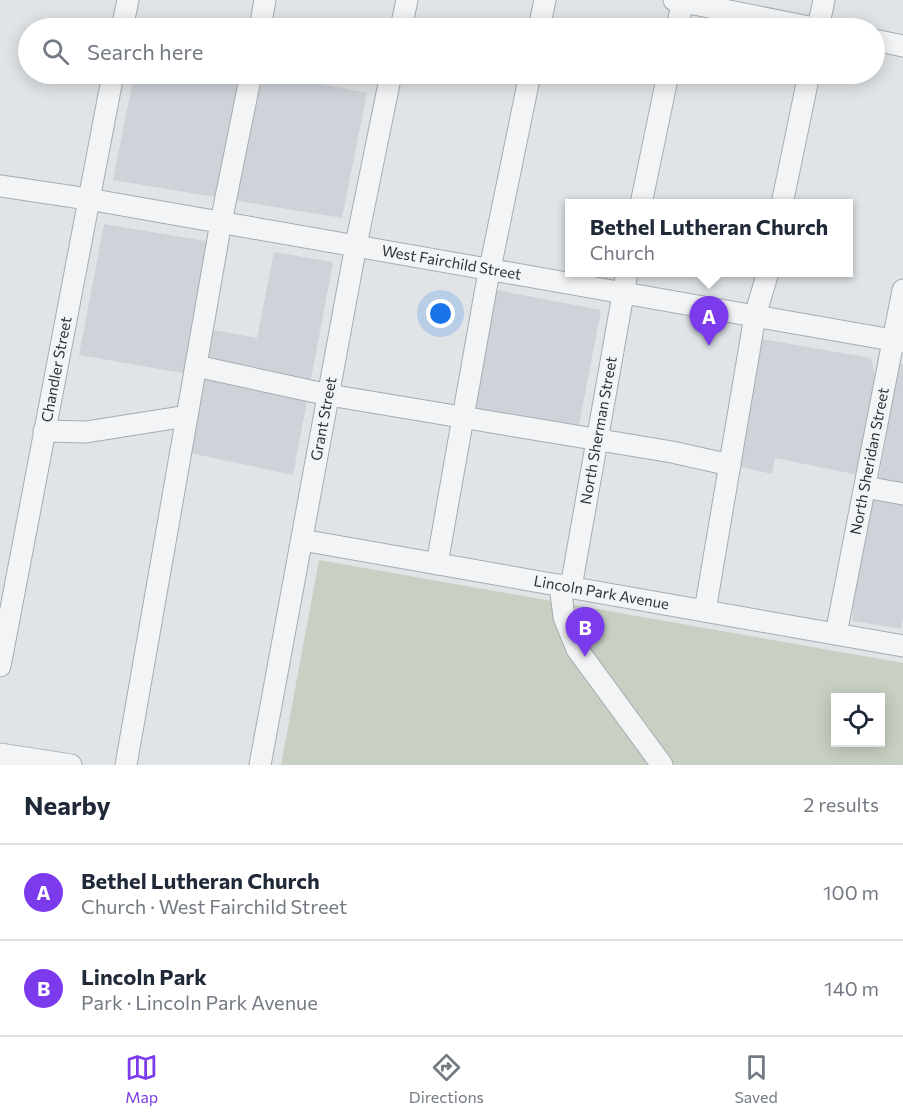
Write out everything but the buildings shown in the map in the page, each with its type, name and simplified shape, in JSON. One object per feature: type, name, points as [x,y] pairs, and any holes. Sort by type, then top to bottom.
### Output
[{"type":"street","points":[[124,18],[128,0]]},
{"type":"street","points":[[262,18],[265,0]]},
{"type":"street","points":[[403,18],[407,0]]},
{"type":"street","points":[[541,18],[545,0]]},
{"type":"street","points":[[820,18],[824,0]]},
{"type":"street","points":[[678,18],[680,1],[764,18]]},
{"type":"street","points":[[885,42],[903,46]]},
{"type":"street","name":"Chandler Street","points":[[0,666],[111,84]]},
{"type":"street","points":[[126,765],[221,222],[249,84]]},
{"type":"street","name":"Grant Street","points":[[260,765],[356,245],[390,84]]},
{"type":"street","points":[[437,564],[490,269],[528,84]]},
{"type":"street","points":[[642,199],[666,84]]},
{"type":"street","points":[[783,199],[807,84]]},
{"type":"street","name":"West Fairchild Street","points":[[0,186],[88,199],[490,269],[565,277]]},
{"type":"street","name":"West Fairchild Street","points":[[567,277],[625,283],[755,316],[898,341]]},
{"type":"street","points":[[705,611],[755,316],[767,277]]},
{"type":"street","name":"North Sherman Street","points":[[625,283],[597,440],[565,586],[564,617],[577,649],[662,765]]},
{"type":"street","name":"North Sheridan Street","points":[[836,634],[865,487],[898,341],[903,290]]},
{"type":"street","points":[[196,366],[329,395],[464,416],[730,465]]},
{"type":"street","points":[[45,431],[86,432],[187,416]]},
{"type":"street","points":[[865,487],[903,495]]},
{"type":"street","name":"Lincoln Park Avenue","points":[[302,540],[903,646]]},
{"type":"street","points":[[0,754],[71,765]]},
{"type":"shaded area","points":[[132,84],[321,84],[367,93],[342,218],[113,180]]},
{"type":"shaded area","points":[[104,224],[218,243],[203,328],[257,338],[274,252],[333,262],[293,475],[181,451],[194,375],[79,355]]},
{"type":"shaded area","points":[[486,288],[601,310],[577,436],[464,416]]},
{"type":"shaded area","points":[[751,337],[871,358],[875,376],[858,475],[775,458],[772,474],[730,465]]},
{"type":"shaded area","points":[[899,364],[903,364],[903,617],[901,629],[853,621],[852,599],[872,501],[877,489]]},
{"type":"green space","points":[[319,560],[903,663],[903,765],[281,765]]},
{"type":"place","name":"Bethel Lutheran Church","points":[[709,346]]},
{"type":"place","name":"Lincoln Park","points":[[585,657]]}]
